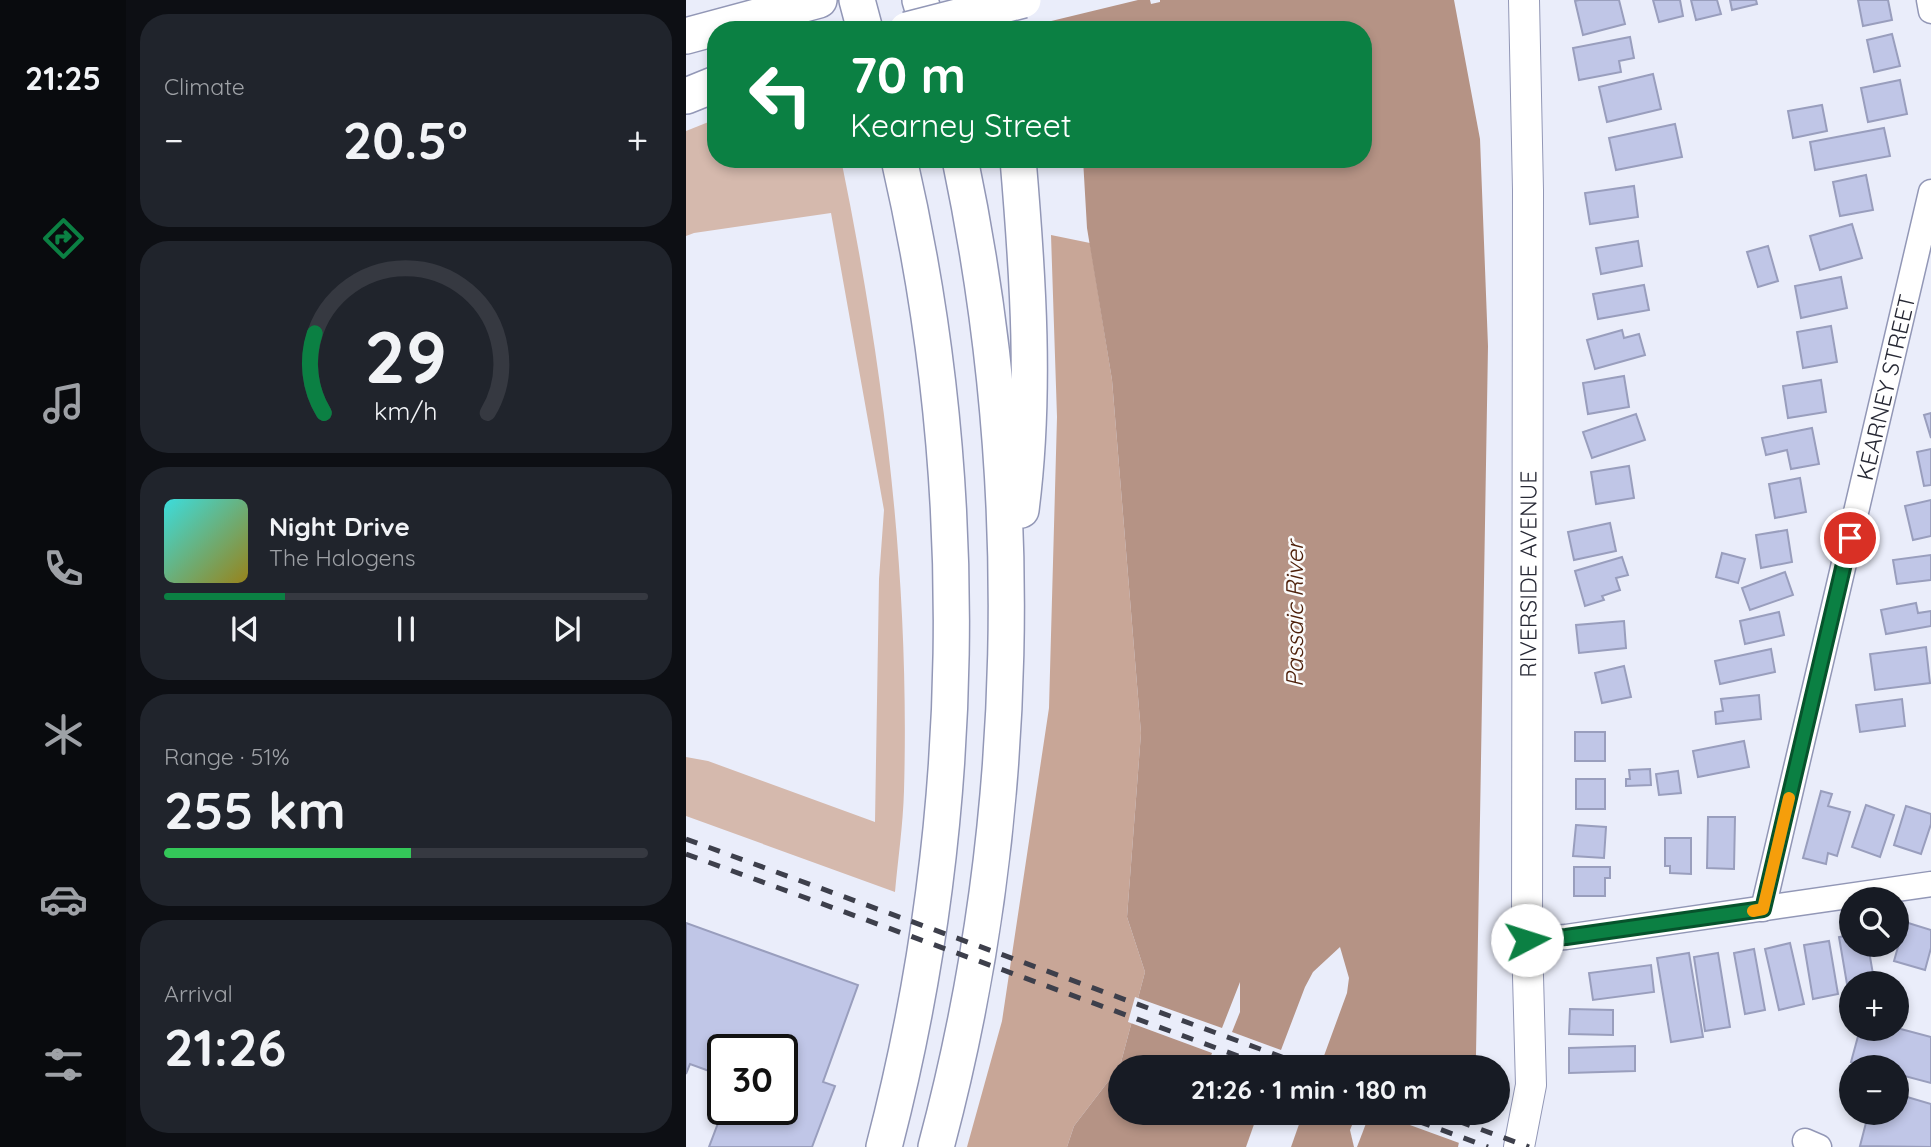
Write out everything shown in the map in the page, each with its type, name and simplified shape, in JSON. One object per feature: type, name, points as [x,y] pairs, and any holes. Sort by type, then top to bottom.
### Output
[{"type":"highway","points":[[739,21],[819,0]]},
{"type":"highway","points":[[857,0],[863,21]]},
{"type":"highway","points":[[920,0],[926,21]]},
{"type":"highway","points":[[996,0],[1000,21]]},
{"type":"highway","points":[[942,21],[1023,0]]},
{"type":"highway","points":[[686,36],[707,30]]},
{"type":"highway","points":[[686,82],[707,78]]},
{"type":"highway","points":[[686,96],[707,88]]},
{"type":"highway","points":[[884,1147],[913,1023],[933,898],[947,772],[952,661],[949,521],[939,395],[921,268],[900,168]]},
{"type":"highway","points":[[936,1147],[974,976],[991,856],[1003,725],[1006,593],[1002,465],[994,370],[979,258],[962,168]]},
{"type":"highway","points":[[1006,593],[1021,507],[1029,422],[1028,324],[1019,168]]},
{"type":"main road","name":"RIVERSIDE AVENUE","points":[[1519,1147],[1531,1085],[1527,940],[1528,190],[1524,0]]},
{"type":"street","points":[[1929,0],[1931,10]]},
{"type":"street","name":"KEARNEY STREET","points":[[1763,909],[1931,192]]},
{"type":"street","points":[[1527,940],[1566,937],[1931,884]]},
{"type":"shaded area","points":[[707,123],[707,168],[843,168],[870,316],[891,474],[898,552],[905,711],[903,804],[895,892],[686,816],[686,757],[708,761],[875,822],[879,579],[884,510],[831,213],[686,236],[686,131]]},
{"type":"shaded area","points":[[1051,235],[1090,243],[1112,380],[1141,733],[1127,917],[1145,972],[1123,1055],[1108,1055],[1108,1082],[1074,1126],[1067,1147],[967,1147],[1002,1021],[1049,708],[1057,417]]},
{"type":"water","name":"Passaic River","points":[[1036,0],[1150,0],[1151,4],[1160,0],[1454,0],[1480,139],[1488,346],[1476,1055],[1123,1055],[1145,972],[1127,917],[1141,733],[1112,380],[1087,228],[1084,168],[1372,168],[1372,21],[1046,21]]},
{"type":"water","points":[[1108,1082],[1108,1125],[1463,1125],[1458,1147],[1067,1147],[1074,1126]]},
{"type":"pier","points":[[1032,0],[1138,0],[1051,21],[1042,21]]},
{"type":"pier","points":[[1340,947],[1349,978],[1347,993],[1324,1055],[1211,1055],[1212,1053],[1128,1022],[1135,997],[1222,1028],[1240,982],[1240,1012],[1232,1032],[1281,1050],[1313,972]]},
{"type":"pier","points":[[1254,1125],[1299,1125],[1291,1147],[1246,1147]]},
{"type":"pier","points":[[1352,1125],[1365,1125],[1357,1147],[1354,1147],[1350,1130]]},
{"type":"pier","points":[[1410,1125],[1466,1125],[1462,1144]]},
{"type":"building","points":[[1619,0],[1625,24],[1583,35],[1575,1]]},
{"type":"building","points":[[1653,0],[1680,0],[1683,16],[1659,22]]},
{"type":"building","points":[[1691,0],[1717,0],[1721,14],[1696,20]]},
{"type":"building","points":[[1730,0],[1756,0],[1757,4],[1732,10]]},
{"type":"building","points":[[1858,0],[1888,0],[1892,20],[1863,26]]},
{"type":"building","points":[[1892,34],[1900,66],[1874,72],[1867,40]]},
{"type":"building","points":[[1630,37],[1634,58],[1619,61],[1621,72],[1579,80],[1573,48]]},
{"type":"building","points":[[1653,74],[1661,109],[1607,122],[1599,87]]},
{"type":"building","points":[[1900,80],[1907,114],[1868,122],[1861,88]]},
{"type":"building","points":[[1822,105],[1827,131],[1793,138],[1788,111]]},
{"type":"building","points":[[1675,124],[1682,157],[1616,170],[1609,138]]},
{"type":"building","points":[[1884,128],[1890,156],[1815,170],[1810,142]]},
{"type":"building","points":[[1866,175],[1873,210],[1840,216],[1833,182]]},
{"type":"building","points":[[1634,186],[1638,217],[1590,224],[1585,193]]},
{"type":"building","points":[[1852,224],[1862,258],[1820,270],[1810,236]]},
{"type":"building","points":[[1638,241],[1642,266],[1601,274],[1596,248]]},
{"type":"building","points":[[1768,246],[1778,281],[1758,287],[1747,252]]},
{"type":"building","points":[[1841,277],[1847,308],[1801,318],[1795,286]]},
{"type":"building","points":[[1644,285],[1649,310],[1598,319],[1593,294]]},
{"type":"building","points":[[1831,326],[1837,362],[1803,368],[1797,332]]},
{"type":"building","points":[[1622,330],[1624,338],[1639,334],[1645,355],[1595,369],[1587,340]]},
{"type":"building","points":[[1624,376],[1629,407],[1588,414],[1583,383]]},
{"type":"building","points":[[1821,380],[1826,412],[1788,418],[1783,386]]},
{"type":"building","points":[[1931,413],[1931,438],[1924,415]]},
{"type":"building","points":[[1636,414],[1645,440],[1592,458],[1583,432]]},
{"type":"building","points":[[1812,428],[1819,464],[1791,469],[1787,450],[1766,455],[1762,438]]},
{"type":"building","points":[[1931,449],[1931,485],[1924,486],[1917,452]]},
{"type":"building","points":[[1629,466],[1634,498],[1596,504],[1591,472]]},
{"type":"building","points":[[1800,478],[1806,512],[1775,518],[1769,484]]},
{"type":"building","points":[[1931,500],[1931,536],[1913,540],[1905,506]]},
{"type":"building","points":[[1610,523],[1616,551],[1574,560],[1568,532]]},
{"type":"building","points":[[1787,530],[1792,562],[1761,568],[1756,535]]},
{"type":"building","points":[[1722,553],[1745,559],[1738,583],[1716,577]]},
{"type":"building","points":[[1931,555],[1931,580],[1897,584],[1893,560]]},
{"type":"building","points":[[1622,557],[1628,575],[1616,578],[1620,590],[1602,596],[1604,600],[1585,606],[1575,571]]},
{"type":"building","points":[[1785,572],[1793,595],[1750,610],[1742,588]]},
{"type":"building","points":[[1916,603],[1918,613],[1931,611],[1931,626],[1886,634],[1881,610]]},
{"type":"building","points":[[1779,612],[1784,635],[1745,644],[1740,621]]},
{"type":"building","points":[[1624,621],[1626,648],[1579,653],[1576,625]]},
{"type":"building","points":[[1926,647],[1930,683],[1875,690],[1870,654]]},
{"type":"building","points":[[1771,649],[1775,672],[1720,684],[1715,661]]},
{"type":"building","points":[[1624,666],[1631,697],[1602,703],[1595,673]]},
{"type":"building","points":[[1759,695],[1761,719],[1716,724],[1715,712],[1723,711],[1721,699]]},
{"type":"building","points":[[1902,699],[1905,726],[1860,732],[1856,705]]},
{"type":"building","points":[[1575,732],[1605,732],[1605,761],[1575,761]]},
{"type":"building","points":[[1744,741],[1749,767],[1698,777],[1693,751]]},
{"type":"building","points":[[1650,769],[1651,785],[1626,786],[1626,779],[1630,779],[1629,770]]},
{"type":"building","points":[[1678,771],[1681,793],[1659,795],[1656,774]]},
{"type":"building","points":[[1576,779],[1605,779],[1605,809],[1576,809]]},
{"type":"building","points":[[1821,791],[1832,794],[1828,806],[1850,812],[1837,856],[1828,853],[1826,864],[1803,858]]},
{"type":"building","points":[[1866,805],[1894,815],[1880,857],[1852,847]]},
{"type":"building","points":[[1906,806],[1931,814],[1931,824],[1921,854],[1894,845]]},
{"type":"building","points":[[1708,817],[1735,817],[1734,869],[1707,868]]},
{"type":"building","points":[[1576,825],[1606,827],[1604,858],[1573,856]]},
{"type":"building","points":[[1665,838],[1691,838],[1691,874],[1670,873],[1670,866],[1665,866]]},
{"type":"building","points":[[1574,867],[1610,867],[1610,878],[1605,878],[1605,896],[1574,896]]},
{"type":"building","points":[[686,923],[858,985],[823,1082],[835,1086],[812,1147],[709,1147],[717,1125],[798,1125],[798,1034],[707,1034],[707,1070],[690,1064],[686,1074]]},
{"type":"building","points":[[1909,923],[1931,930],[1931,948],[1925,970],[1894,961],[1895,957],[1909,957]]},
{"type":"building","points":[[1829,941],[1838,994],[1813,999],[1804,945]]},
{"type":"building","points":[[1790,943],[1804,1004],[1779,1010],[1765,949]]},
{"type":"building","points":[[1754,949],[1765,1010],[1745,1014],[1734,953]]},
{"type":"building","points":[[1689,953],[1703,1037],[1671,1042],[1657,958]]},
{"type":"building","points":[[1718,953],[1730,1027],[1705,1031],[1694,957]]},
{"type":"building","points":[[1842,957],[1870,957],[1872,971],[1845,971]]},
{"type":"building","points":[[1651,965],[1654,992],[1593,1000],[1589,973]]},
{"type":"building","points":[[1570,1009],[1613,1010],[1613,1035],[1569,1034]]},
{"type":"building","points":[[1909,1031],[1931,1037],[1931,1083],[1909,1077],[1909,1055],[1853,1055],[1857,1041],[1909,1041]]},
{"type":"building","points":[[1635,1046],[1635,1071],[1569,1073],[1569,1048]]},
{"type":"building","points":[[1909,1098],[1931,1104],[1931,1147],[1860,1146],[1865,1125],[1909,1125]]},
{"type":"railway","points":[[686,839],[1276,1055]]},
{"type":"railway","points":[[686,854],[1235,1055]]},
{"type":"railway","points":[[1428,1125],[1488,1147]]},
{"type":"railway","points":[[1469,1125],[1529,1147]]},
{"type":"slow traffic","points":[[1753,911],[1763,909],[1789,798]]},
{"type":"route","points":[[1527,940],[1566,937],[1763,909],[1850,538]]}]
